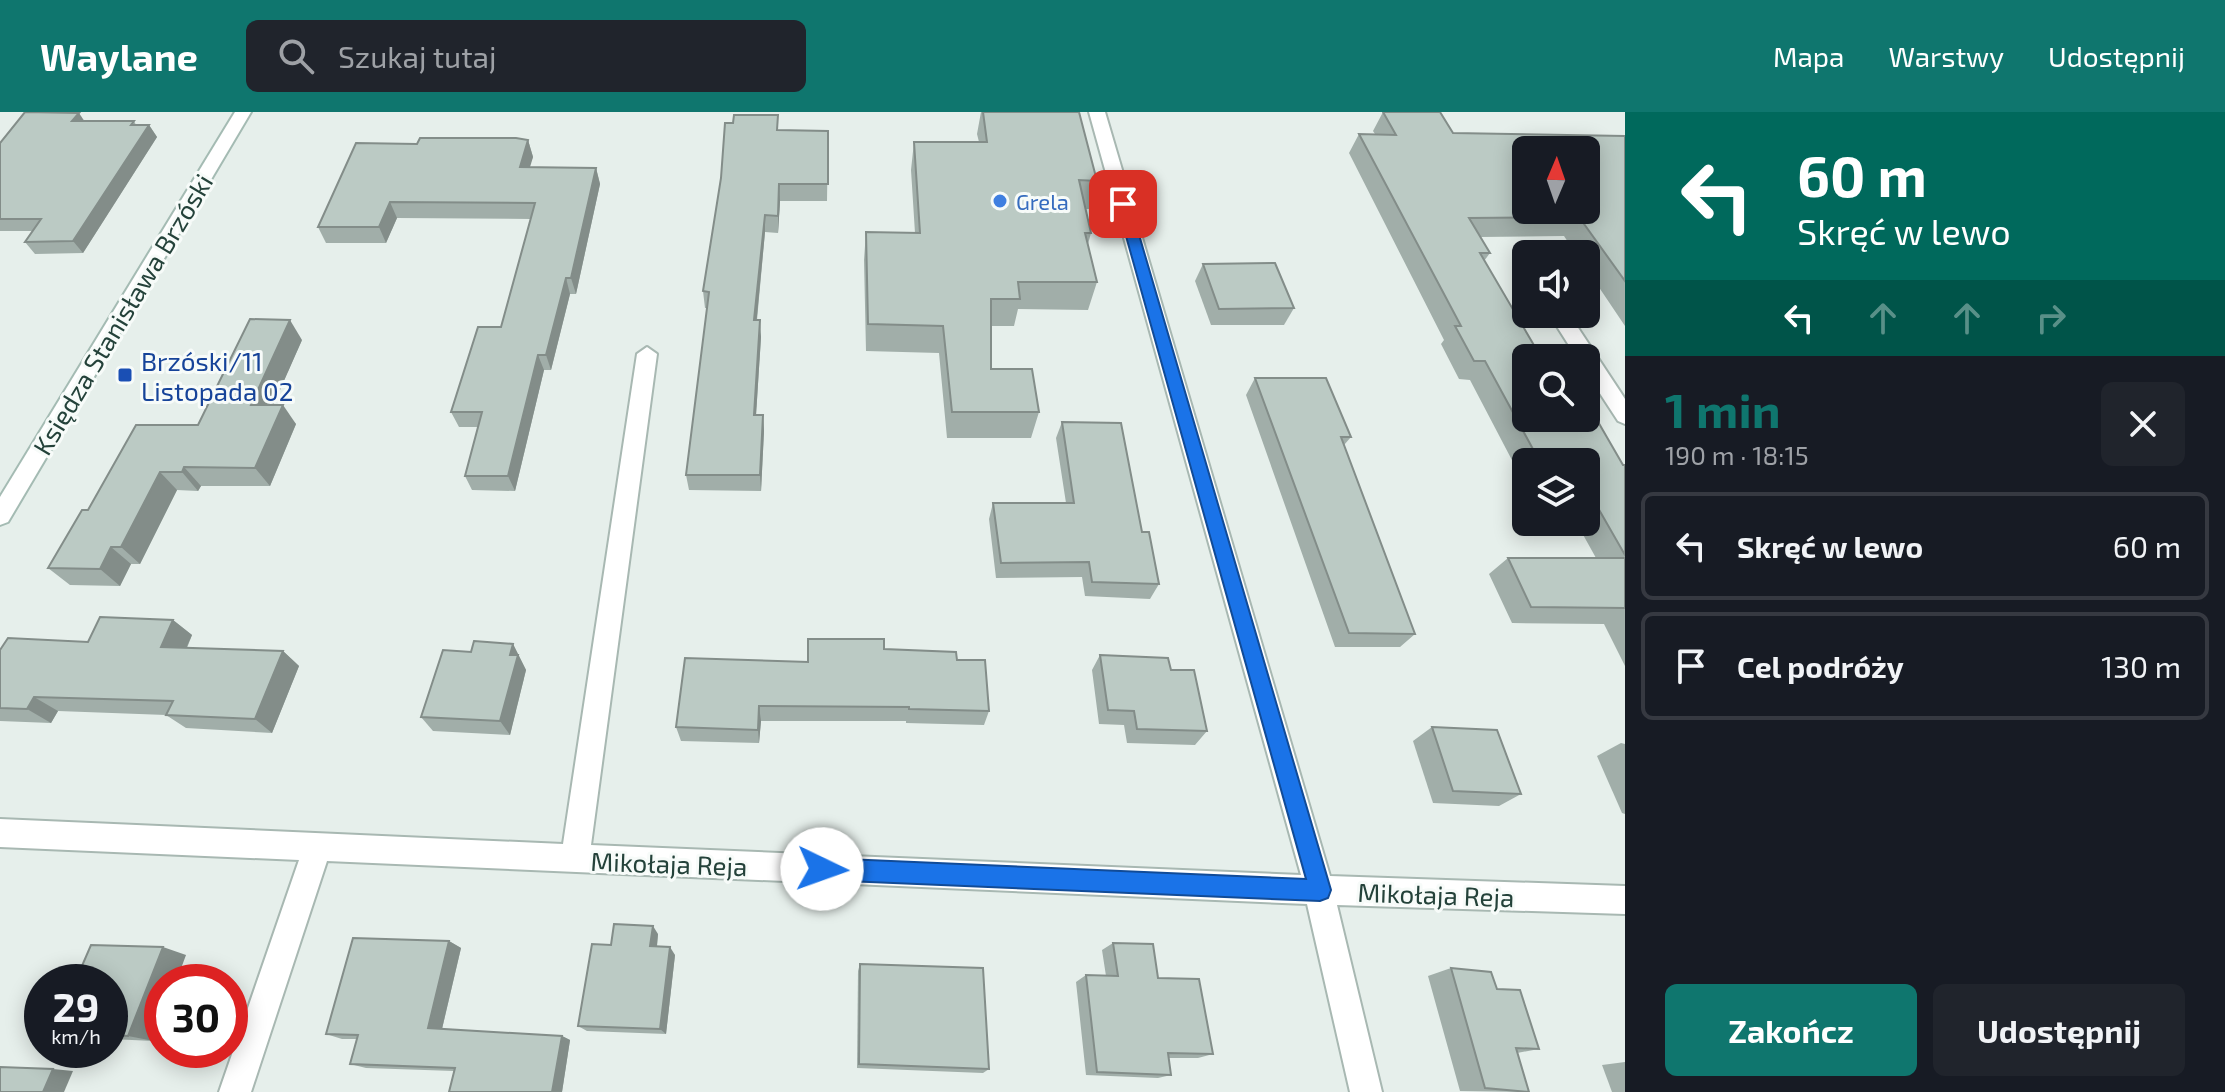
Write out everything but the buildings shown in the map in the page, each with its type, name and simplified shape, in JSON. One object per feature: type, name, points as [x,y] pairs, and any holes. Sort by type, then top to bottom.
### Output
[{"type":"street","name":"Księdza Stanisława Brzóski","points":[[0,516],[243,112]]},
{"type":"street","points":[[1097,112],[1320,890],[1366,1092]]},
{"type":"street","points":[[1568,328],[1625,416]]},
{"type":"street","points":[[575,859],[647,354]]},
{"type":"street","name":"Mikołaja Reja","points":[[0,833],[1320,890],[1625,900]]},
{"type":"street","points":[[235,1092],[317,848]]},
{"type":"place","name":"Grela","points":[[1000,201]]},
{"type":"place","name":"Brzóski/11 Listopada 02","points":[[125,375]]},
{"type":"route","points":[[822,869],[1320,890],[1123,204]]}]
